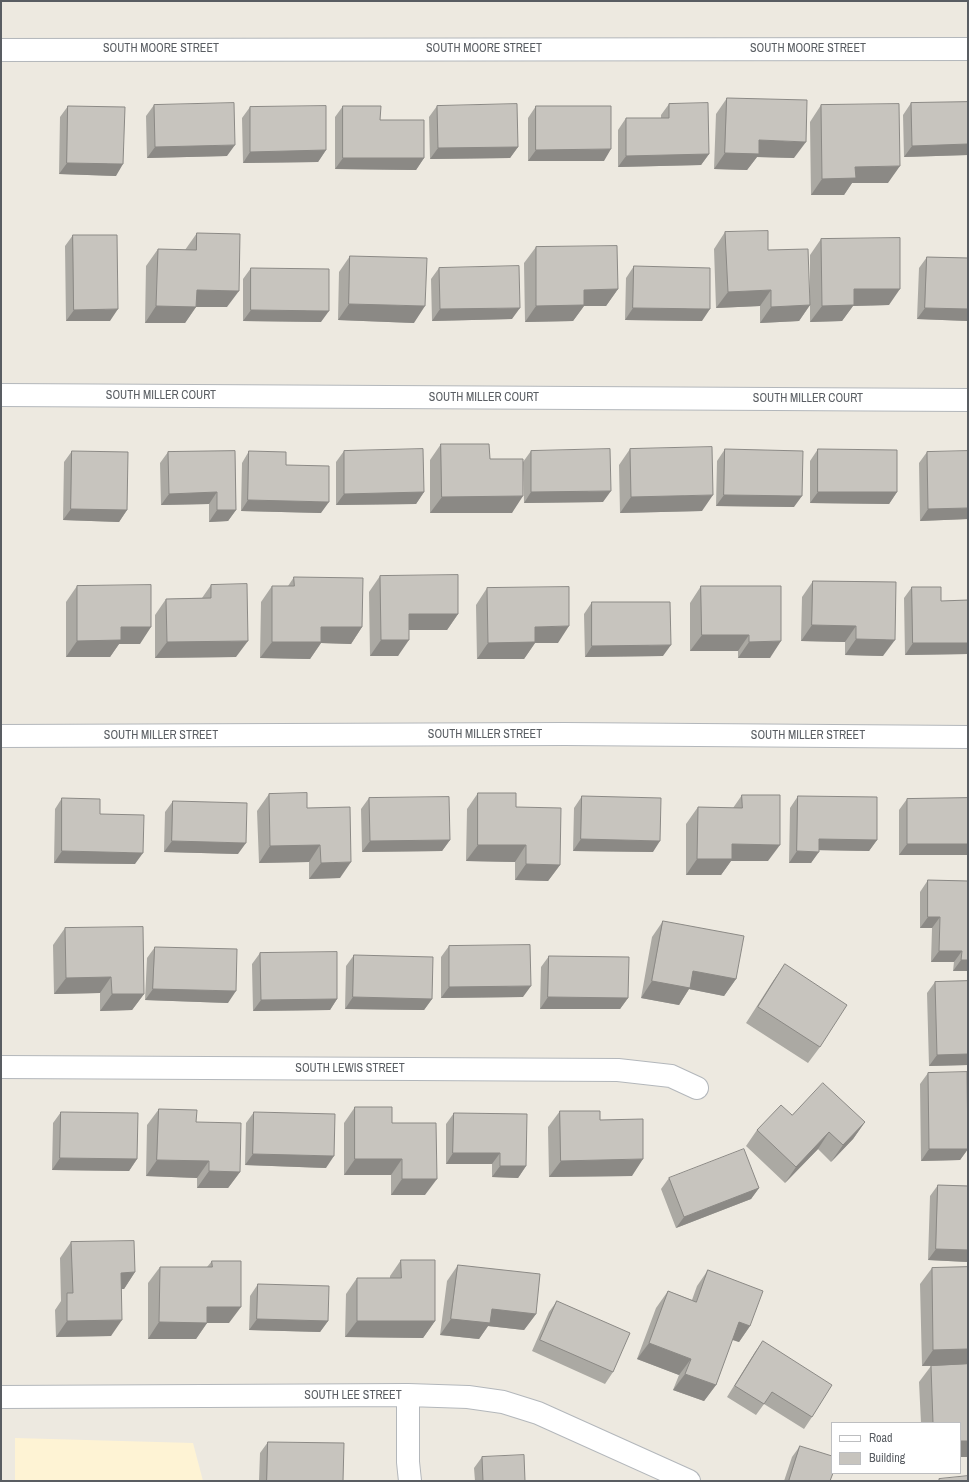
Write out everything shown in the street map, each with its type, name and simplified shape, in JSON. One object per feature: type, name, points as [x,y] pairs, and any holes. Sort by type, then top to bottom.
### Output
[{"type":"street","name":"SOUTH MOORE STREET","points":[[1,50],[968,49]]},
{"type":"street","name":"SOUTH MILLER COURT","points":[[1,395],[968,400]]},
{"type":"street","name":"SOUTH MILLER STREET","points":[[1,736],[572,734],[968,737]]},
{"type":"street","name":"SOUTH LEWIS STREET","points":[[1,1068],[618,1070],[671,1076],[697,1088]]},
{"type":"street","points":[[408,1396],[408,1462],[410,1481]]},
{"type":"street","name":"SOUTH LEE STREET","points":[[1,1397],[468,1397],[503,1402],[538,1413],[689,1481]]},
{"type":"shaded area","points":[[15,1438],[193,1443],[203,1481],[15,1481]]},
{"type":"building","points":[[727,98],[807,100],[806,142],[759,140],[759,154],[725,153]]},
{"type":"building","points":[[968,102],[968,144],[912,146],[911,103]]},
{"type":"building","points":[[234,103],[235,145],[155,147],[154,105]]},
{"type":"building","points":[[708,103],[709,154],[626,156],[626,118],[669,118],[669,104]]},
{"type":"building","points":[[517,104],[518,147],[438,148],[437,106]]},
{"type":"building","points":[[899,104],[900,166],[855,167],[856,178],[822,179],[821,105]]},
{"type":"building","points":[[68,106],[125,107],[123,164],[67,163]]},
{"type":"building","points":[[326,106],[326,150],[250,152],[250,107]]},
{"type":"building","points":[[343,106],[381,106],[380,120],[424,120],[424,158],[343,158]]},
{"type":"building","points":[[536,106],[611,106],[611,149],[536,150]]},
{"type":"building","points":[[768,231],[768,250],[808,249],[810,305],[771,307],[771,290],[728,292],[725,232]]},
{"type":"building","points":[[197,233],[240,234],[239,291],[197,290],[196,307],[156,306],[158,249],[196,250]]},
{"type":"building","points":[[73,235],[117,235],[118,309],[74,310]]},
{"type":"building","points":[[900,238],[900,289],[854,289],[854,305],[822,306],[821,239]]},
{"type":"building","points":[[617,246],[618,289],[584,290],[584,305],[536,306],[536,247]]},
{"type":"building","points":[[350,256],[427,258],[425,306],[349,304]]},
{"type":"building","points":[[927,257],[968,258],[968,309],[925,308]]},
{"type":"building","points":[[519,266],[520,308],[440,309],[439,268]]},
{"type":"building","points":[[634,266],[710,268],[710,309],[633,308]]},
{"type":"building","points":[[251,268],[329,269],[329,311],[251,310]]},
{"type":"building","points":[[441,444],[489,444],[490,459],[523,459],[523,496],[442,497]]},
{"type":"building","points":[[712,447],[713,495],[631,497],[630,449]]},
{"type":"building","points":[[423,449],[424,492],[344,494],[344,451]]},
{"type":"building","points":[[610,449],[611,491],[531,492],[531,451]]},
{"type":"building","points":[[725,449],[803,451],[802,496],[724,495]]},
{"type":"building","points":[[818,449],[897,450],[897,492],[818,492]]},
{"type":"building","points":[[72,451],[128,452],[127,510],[71,509]]},
{"type":"building","points":[[235,451],[236,510],[217,510],[217,492],[169,494],[168,452]]},
{"type":"building","points":[[249,451],[286,452],[286,465],[329,466],[329,502],[248,500]]},
{"type":"building","points":[[968,451],[968,508],[928,509],[927,452]]},
{"type":"building","points":[[458,575],[458,614],[409,614],[409,640],[381,640],[380,576]]},
{"type":"building","points":[[294,577],[363,578],[362,627],[321,627],[321,642],[272,642],[272,586],[294,586]]},
{"type":"building","points":[[813,581],[896,582],[895,640],[856,639],[856,626],[812,625]]},
{"type":"building","points":[[247,584],[248,641],[167,642],[166,599],[211,598],[211,585]]},
{"type":"building","points":[[151,585],[151,627],[121,627],[121,640],[77,641],[77,586]]},
{"type":"building","points":[[701,586],[781,586],[781,641],[749,642],[749,635],[702,635]]},
{"type":"building","points":[[569,587],[569,626],[535,627],[535,642],[488,643],[487,588]]},
{"type":"building","points":[[912,587],[941,587],[941,601],[968,600],[968,643],[913,643]]},
{"type":"building","points":[[592,602],[670,602],[671,645],[592,646]]},
{"type":"building","points":[[307,793],[307,808],[350,807],[351,862],[321,863],[320,845],[270,846],[269,794]]},
{"type":"building","points":[[478,793],[516,793],[516,807],[561,808],[560,865],[526,864],[526,845],[478,845]]},
{"type":"building","points":[[742,795],[780,795],[780,845],[732,844],[732,859],[697,859],[698,807],[742,808]]},
{"type":"building","points":[[582,796],[661,798],[660,841],[581,839]]},
{"type":"building","points":[[798,796],[877,797],[877,840],[819,839],[819,852],[797,851]]},
{"type":"building","points":[[449,797],[450,840],[370,841],[369,798]]},
{"type":"building","points":[[62,798],[100,799],[100,814],[144,815],[143,853],[62,851]]},
{"type":"building","points":[[968,798],[968,844],[907,844],[907,799]]},
{"type":"building","points":[[173,801],[247,803],[246,843],[172,841]]},
{"type":"building","points":[[928,880],[968,881],[968,960],[961,960],[962,951],[939,951],[940,917],[928,917]]},
{"type":"building","points":[[663,921],[744,936],[736,979],[693,971],[690,988],[652,981]]},
{"type":"building","points":[[143,927],[144,994],[112,994],[111,977],[66,978],[65,928]]},
{"type":"building","points":[[530,945],[531,986],[449,987],[449,946]]},
{"type":"building","points":[[155,947],[237,949],[236,991],[153,989]]},
{"type":"building","points":[[337,952],[337,999],[261,1000],[260,953]]},
{"type":"building","points":[[354,955],[433,957],[432,999],[353,997]]},
{"type":"building","points":[[549,956],[629,957],[628,998],[548,997]]},
{"type":"building","points":[[785,964],[847,1005],[820,1047],[758,1007]]},
{"type":"building","points":[[968,981],[968,1054],[937,1055],[935,982]]},
{"type":"building","points":[[967,1072],[968,1149],[929,1149],[928,1073]]},
{"type":"building","points":[[823,1083],[865,1122],[843,1145],[829,1132],[796,1167],[757,1130],[781,1105],[792,1115]]},
{"type":"building","points":[[355,1107],[392,1107],[392,1123],[436,1123],[437,1179],[402,1179],[402,1159],[355,1159]]},
{"type":"building","points":[[159,1109],[197,1110],[196,1122],[241,1123],[240,1172],[209,1171],[209,1161],[157,1160]]},
{"type":"building","points":[[560,1111],[600,1111],[600,1120],[643,1119],[643,1159],[561,1161]]},
{"type":"building","points":[[61,1112],[138,1113],[137,1159],[60,1158]]},
{"type":"building","points":[[254,1112],[335,1114],[334,1156],[253,1154]]},
{"type":"building","points":[[454,1113],[527,1114],[526,1166],[500,1166],[500,1153],[453,1153]]},
{"type":"building","points":[[744,1149],[759,1188],[684,1217],[669,1178]]},
{"type":"building","points":[[938,1185],[968,1186],[968,1250],[936,1249]]},
{"type":"building","points":[[134,1241],[135,1272],[121,1273],[122,1320],[67,1321],[67,1293],[73,1293],[71,1242]]},
{"type":"building","points":[[401,1260],[435,1260],[435,1321],[357,1321],[357,1278],[401,1278]]},
{"type":"building","points":[[212,1261],[241,1261],[241,1307],[207,1307],[207,1323],[159,1322],[160,1267],[212,1267]]},
{"type":"building","points":[[458,1265],[540,1274],[536,1314],[492,1309],[490,1323],[451,1319]]},
{"type":"building","points":[[968,1267],[968,1349],[933,1350],[932,1268]]},
{"type":"building","points":[[708,1270],[763,1291],[750,1326],[739,1322],[716,1385],[685,1374],[691,1359],[649,1343],[668,1291],[696,1302]]},
{"type":"building","points":[[258,1284],[329,1286],[328,1321],[257,1319]]},
{"type":"building","points":[[557,1301],[630,1333],[613,1372],[540,1340]]},
{"type":"building","points":[[763,1341],[832,1385],[812,1417],[772,1392],[764,1404],[735,1386]]},
{"type":"building","points":[[968,1364],[968,1441],[961,1441],[961,1422],[933,1422],[931,1366]]},
{"type":"building","points":[[268,1442],[344,1443],[343,1481],[267,1481]]},
{"type":"building","points":[[800,1446],[831,1456],[831,1474],[833,1474],[830,1481],[789,1481]]},
{"type":"building","points":[[524,1455],[525,1481],[483,1481],[482,1457]]},
{"type":"building","points":[[968,1476],[968,1481],[939,1481],[939,1479]]}]
